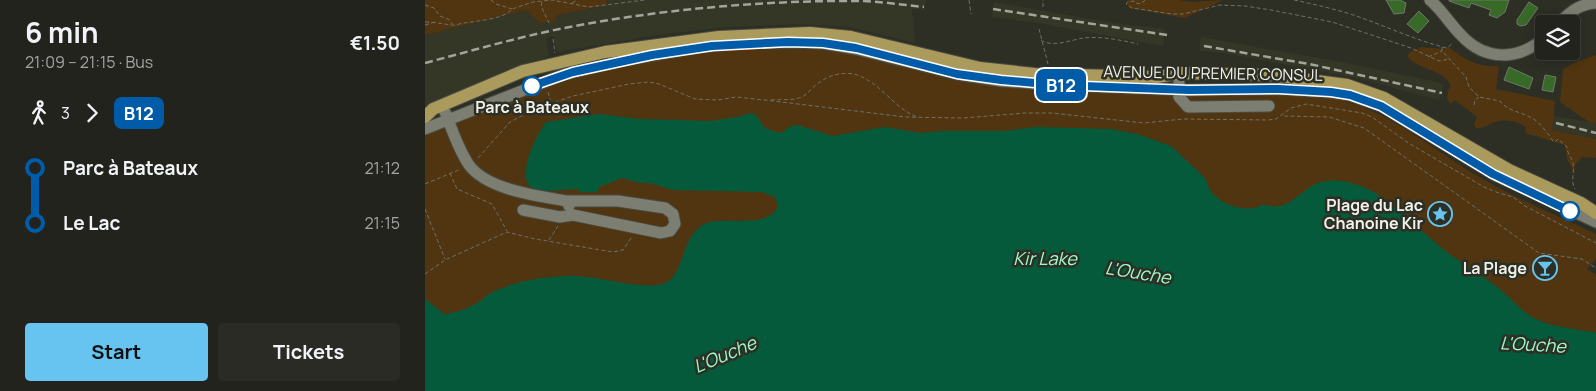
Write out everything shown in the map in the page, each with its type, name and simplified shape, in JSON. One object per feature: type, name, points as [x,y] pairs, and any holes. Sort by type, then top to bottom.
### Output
[{"type":"main road","name":"AVENUE DU PREMIER CONSUL","points":[[425,117],[433,109],[539,66],[605,52],[719,36],[811,33],[851,37],[980,68],[1051,74],[1160,77],[1181,81],[1271,75],[1347,85],[1384,98],[1509,170],[1596,207]]},
{"type":"main road","name":"AVENUE DU PREMIER CONSUL","points":[[425,117],[447,116],[541,73],[640,47]]},
{"type":"main road","name":"AVENUE DU PREMIER CONSUL","points":[[447,116],[452,104],[487,90],[496,82]]},
{"type":"main road","name":"AVENUE DU PREMIER CONSUL","points":[[1580,199],[1596,213]]},
{"type":"street","points":[[1430,0],[1461,36],[1485,52],[1508,56],[1529,49],[1535,45]]},
{"type":"street","points":[[1567,15],[1583,5],[1596,3]]},
{"type":"street","name":"AVENUE DU PREMIER CONSUL","points":[[425,129],[447,116],[573,72],[663,53],[741,43],[788,42],[838,45],[957,74],[1001,80],[1057,85],[1181,81],[1350,95],[1381,106],[1493,174],[1596,222]]},
{"type":"street","points":[[1181,81],[1179,97],[1188,107],[1269,106]]},
{"type":"street","points":[[447,116],[463,156],[470,167],[477,174],[489,180],[530,195],[567,201],[618,201],[665,208],[669,210],[675,221],[673,228],[665,233],[573,216],[560,217],[523,210]]},
{"type":"street","points":[[567,201],[573,216]]},
{"type":"path","points":[[491,0],[496,4],[512,9]]},
{"type":"path","points":[[425,22],[453,26],[496,18],[511,12],[512,9],[533,2],[552,0],[589,7],[645,0]]},
{"type":"path","points":[[571,4],[577,0]]},
{"type":"path","points":[[969,0],[971,14]]},
{"type":"path","points":[[1043,0],[1043,7]]},
{"type":"path","points":[[1145,0],[1141,4],[1136,4],[1134,1],[1126,4],[1132,8],[1172,14],[1183,14],[1220,5],[1271,10],[1332,22],[1411,48],[1439,61],[1450,59]]},
{"type":"path","points":[[1294,0],[1328,7],[1397,31],[1425,43],[1447,48],[1461,36]]},
{"type":"path","points":[[542,1],[540,4],[549,23]]},
{"type":"path","points":[[425,5],[434,8],[440,16],[450,20],[453,26]]},
{"type":"path","points":[[425,25],[435,22]]},
{"type":"path","points":[[1039,29],[1051,74]]},
{"type":"path","points":[[1041,40],[1045,43],[1062,43],[1085,38],[1112,39],[1138,44]]},
{"type":"path","points":[[553,39],[555,58]]},
{"type":"path","points":[[1442,51],[1443,47]]},
{"type":"path","points":[[1427,57],[1442,51]]},
{"type":"path","points":[[1442,51],[1466,77],[1469,87],[1479,97],[1501,102],[1504,107],[1535,120],[1553,141],[1555,142],[1558,139],[1564,144],[1573,161],[1572,184],[1580,199]]},
{"type":"path","points":[[765,100],[796,99],[804,96],[819,82],[831,76],[844,73],[854,74],[864,77],[874,84],[907,114],[919,118]]},
{"type":"path","points":[[425,184],[470,167],[510,122],[535,109],[573,96],[649,82],[659,84],[695,99],[718,100],[736,98],[765,100],[919,118],[963,118],[1026,113],[1144,123],[1183,119],[1269,120],[1283,116],[1291,108],[1301,104],[1311,104],[1368,115],[1403,140],[1484,187],[1513,197],[1525,206],[1596,243]]},
{"type":"path","points":[[547,89],[551,104]]},
{"type":"path","points":[[1474,105],[1475,100],[1479,97]]},
{"type":"path","points":[[1283,116],[1329,117],[1364,128],[1539,253],[1582,259],[1596,268]]},
{"type":"path","points":[[450,173],[457,189],[492,204],[507,232]]},
{"type":"path","points":[[425,208],[445,260]]},
{"type":"path","points":[[549,240],[557,229],[560,217]]},
{"type":"path","points":[[425,274],[445,260],[507,232],[524,237],[618,252],[628,244],[634,228]]},
{"type":"shaded area","points":[[425,0],[606,0],[607,5],[557,15],[555,21],[540,23],[526,10],[425,35]]},
{"type":"shaded area","points":[[606,0],[926,0],[924,10],[912,9],[915,43],[849,27],[799,24],[727,27],[657,35],[557,52],[553,36],[546,38],[549,56],[505,72],[425,106],[425,35],[526,10],[540,23],[557,15],[607,5]]},
{"type":"shaded area","points":[[1127,0],[1178,0],[1192,2],[1223,0],[1185,18],[1129,8]]},
{"type":"shaded area","points":[[994,2],[1113,23],[1165,29],[1163,46],[1038,23],[992,17]]},
{"type":"shaded area","points":[[1201,37],[1347,63],[1437,82],[1443,85],[1439,100],[1362,79],[1224,53],[1199,51]]},
{"type":"shaded area","name":"Kir Lake","points":[[810,47],[838,50],[902,65],[1326,97],[1348,102],[1369,110],[1408,130],[1464,168],[1497,187],[1596,234],[1596,259],[1587,269],[1596,275],[1596,391],[425,391],[425,133],[564,80],[632,63],[741,48]]},
{"type":"shaded area","points":[[1422,47],[1443,49],[1449,47],[1472,62],[1485,66],[1499,66],[1496,89],[1555,101],[1552,130],[1596,139],[1596,158],[1582,157],[1575,165],[1574,173],[1567,159],[1565,145],[1528,134],[1525,132],[1526,127],[1519,123],[1499,121],[1476,128],[1474,125],[1477,117],[1455,100],[1451,104],[1447,100],[1448,90],[1451,86],[1447,80],[1436,72],[1417,64],[1407,55]]},
{"type":"shaded area","points":[[1596,55],[1596,123],[1589,122],[1560,102],[1563,69]]},
{"type":"shaded area","points":[[1553,116],[1596,123],[1596,139],[1552,130]]},
{"type":"water","name":"Kir Lake","points":[[751,113],[756,115],[765,128],[779,133],[791,126],[798,125],[832,136],[885,127],[920,133],[1004,131],[1037,127],[1111,129],[1137,134],[1171,146],[1206,179],[1212,192],[1223,202],[1246,208],[1264,205],[1283,205],[1311,186],[1321,182],[1335,181],[1354,184],[1369,190],[1390,203],[1444,250],[1496,286],[1530,316],[1546,323],[1596,333],[1596,391],[425,391],[425,299],[444,314],[469,307],[489,294],[507,286],[547,278],[577,276],[631,284],[656,285],[665,283],[676,272],[692,235],[699,228],[707,223],[716,221],[746,221],[765,218],[773,213],[778,206],[775,197],[761,192],[673,190],[650,183],[640,183],[622,178],[599,187],[597,192],[580,192],[577,189],[546,191],[535,189],[527,182],[527,164],[533,144],[546,122],[599,114],[639,119],[710,121]]},
{"type":"building","points":[[1386,0],[1400,0],[1406,3],[1404,13],[1394,14]]},
{"type":"building","points":[[1449,0],[1509,0],[1505,12],[1497,18],[1489,15],[1491,10],[1471,3],[1469,8]]},
{"type":"building","points":[[1529,2],[1538,8],[1526,25],[1520,26],[1517,24],[1517,20]]},
{"type":"building","points":[[1419,11],[1429,21],[1418,33],[1407,24]]},
{"type":"building","points":[[1509,67],[1533,78],[1529,89],[1504,80]]},
{"type":"building","points":[[1545,75],[1556,77],[1553,92],[1542,90]]},
{"type":"railway","points":[[425,63],[550,31],[666,12],[786,2],[826,1],[864,1],[924,7]]},
{"type":"railway","points":[[993,9],[1167,35]]},
{"type":"railway","points":[[1204,46],[1309,64],[1442,93]]},
{"type":"railway","points":[[1556,123],[1596,133]]},
{"type":"bus line","name":"B12","points":[[532,86],[565,74],[652,55],[700,47],[741,43],[788,42],[823,43],[856,48],[957,74],[1001,80],[1057,85],[1189,90],[1279,89],[1331,92],[1350,95],[1381,106],[1493,174],[1570,211]]},
{"type":"place","name":"Parc à Bateaux","points":[[532,86]]},
{"type":"place","name":"Plage du Lac Chanoine Kir","points":[[1440,214]]},
{"type":"place","name":"La Plage","points":[[1545,268]]},
{"type":"water label","name":"L'Ouche","points":[[1138,273]]},
{"type":"water label","name":"L'Ouche","points":[[1533,345]]},
{"type":"water label","name":"L'Ouche","points":[[725,355]]}]
